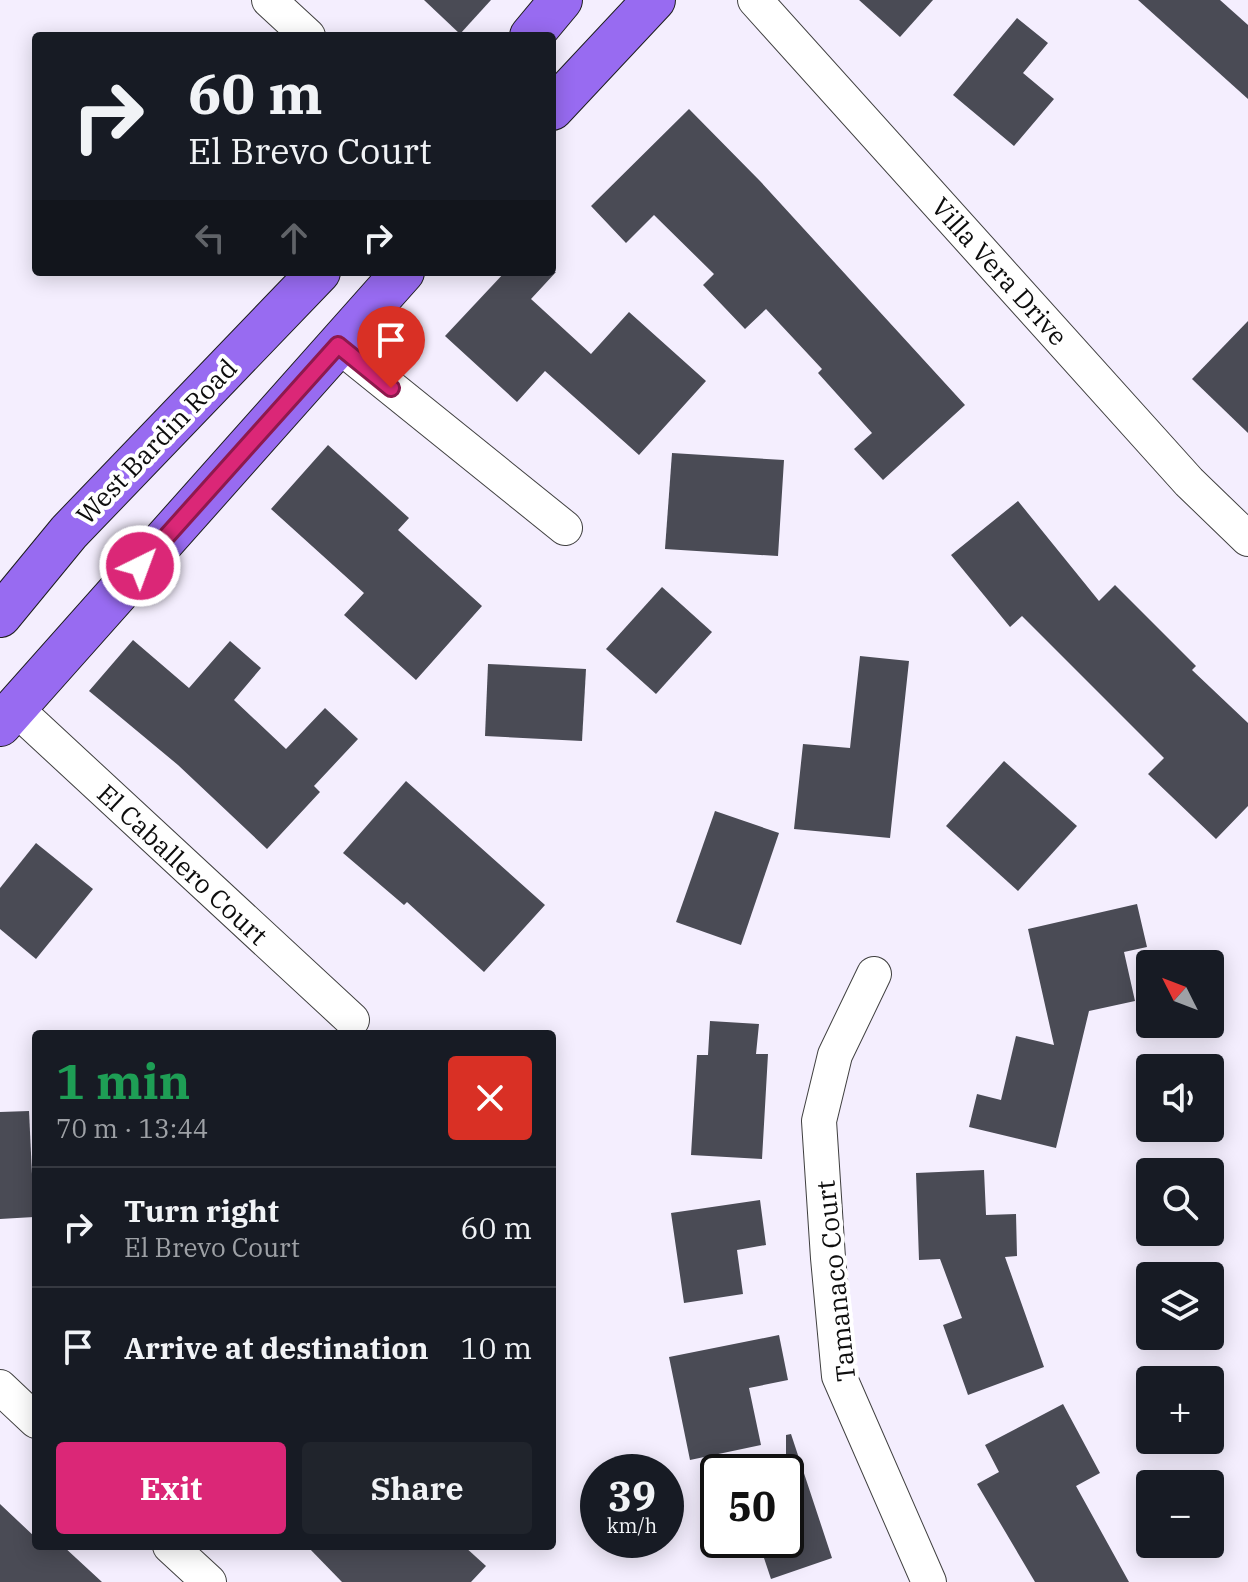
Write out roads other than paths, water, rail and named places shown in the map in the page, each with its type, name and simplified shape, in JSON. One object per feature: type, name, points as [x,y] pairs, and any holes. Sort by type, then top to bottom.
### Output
[{"type":"main road","points":[[534,32],[561,0]]},
{"type":"main road","points":[[556,105],[654,0]]},
{"type":"main road","name":"West Bardin Road","points":[[0,616],[69,532],[315,276]]},
{"type":"main road","points":[[7,716],[399,276]]},
{"type":"street","points":[[269,0],[304,32]]},
{"type":"street","name":"Villa Vera Drive","points":[[755,0],[1189,482],[1248,539]]},
{"type":"street","points":[[338,345],[565,528]]},
{"type":"street","name":"El Caballero Court","points":[[7,716],[352,1020]]},
{"type":"street","name":"Tamanaco Court","points":[[874,974],[835,1055],[819,1121],[828,1258],[839,1376],[929,1582]]},
{"type":"street","points":[[0,1387],[32,1417]]},
{"type":"street","points":[[174,1550],[209,1582]]}]
